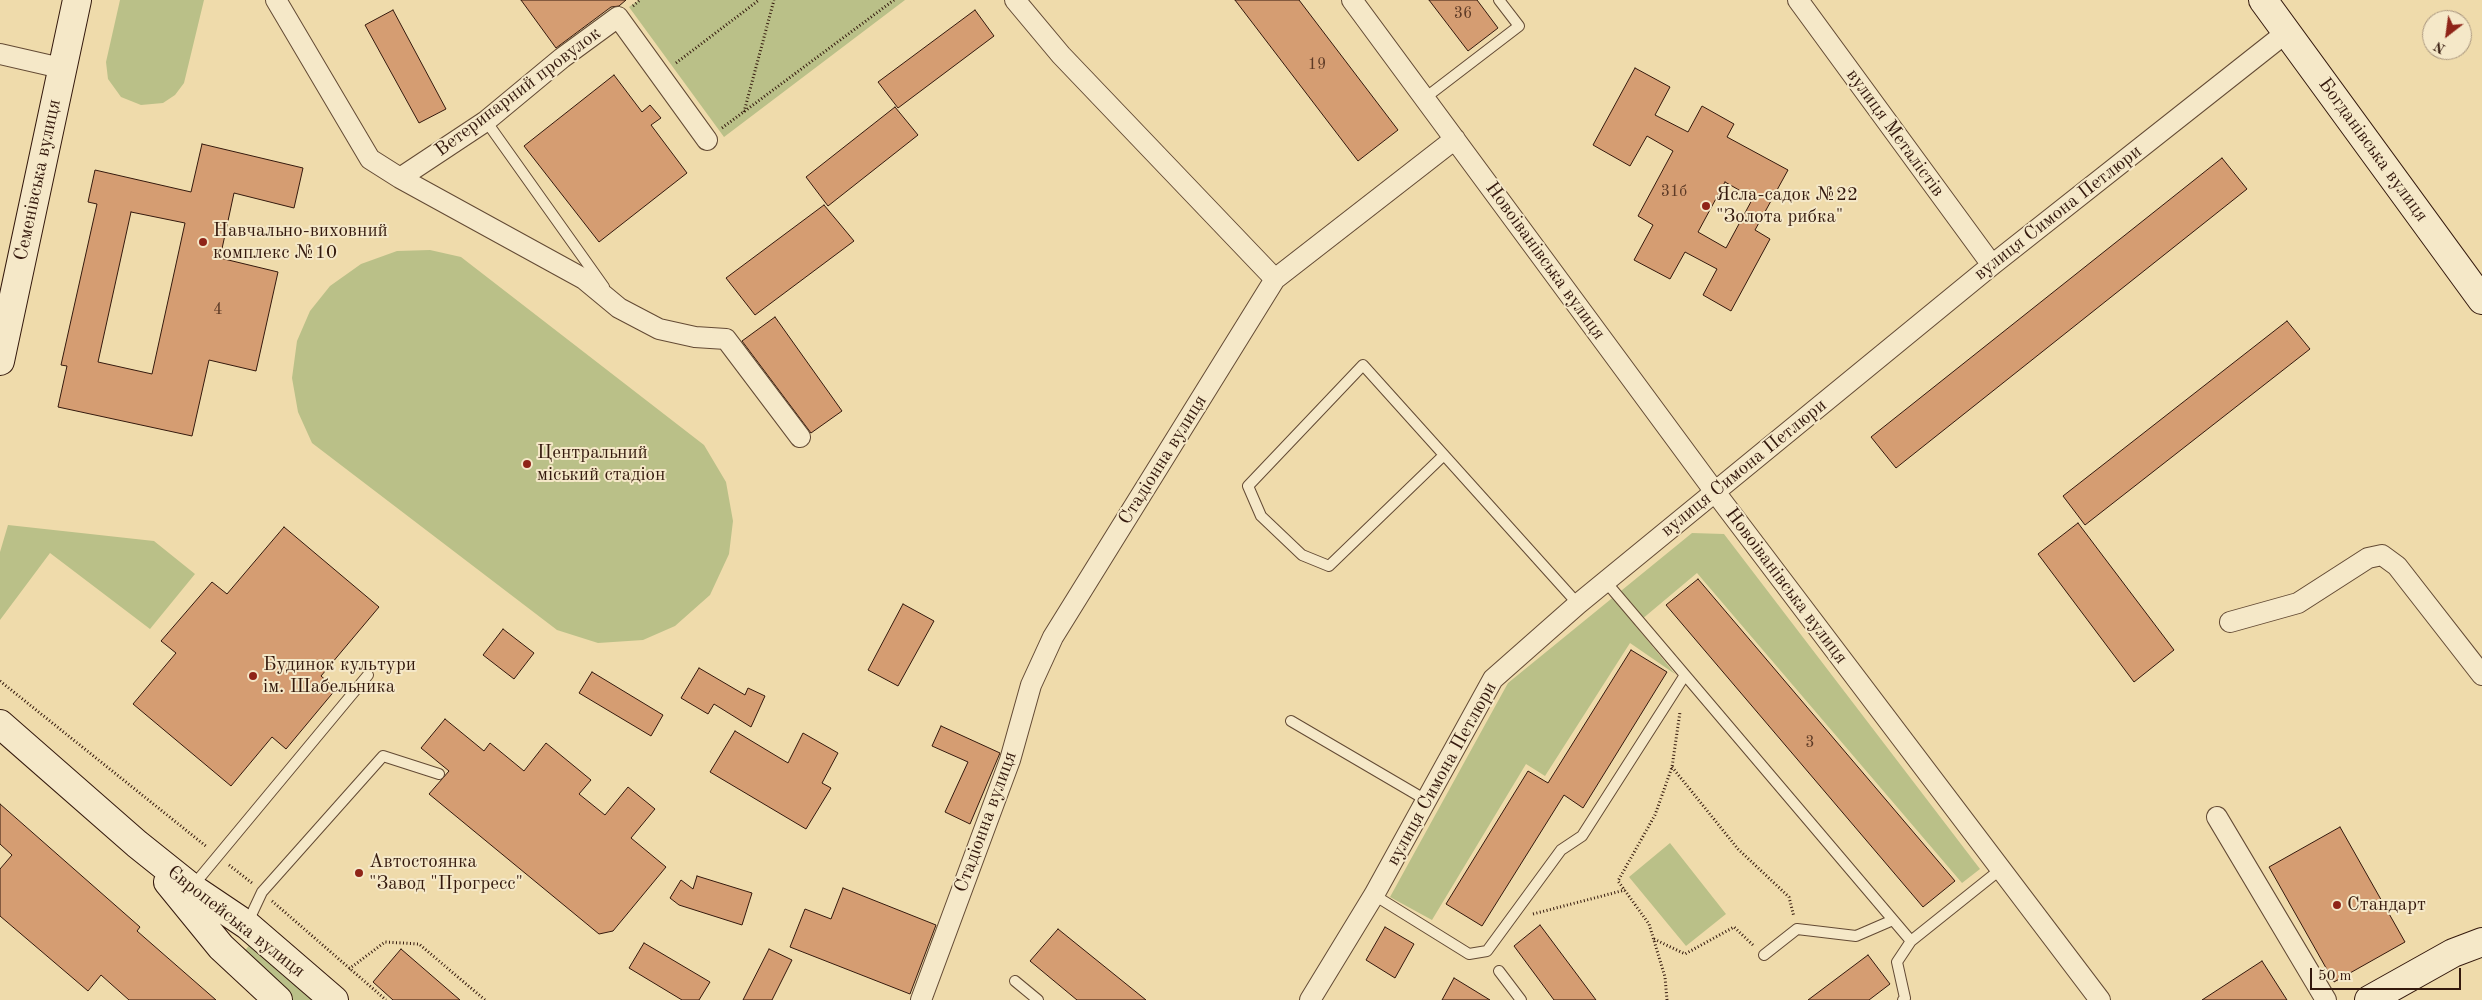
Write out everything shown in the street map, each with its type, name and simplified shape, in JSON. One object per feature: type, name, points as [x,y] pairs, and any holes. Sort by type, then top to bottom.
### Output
[{"type":"street","name":"Семенівська вулиця","points":[[0,361],[77,0]]},
{"type":"street","points":[[276,0],[370,158],[400,178],[584,279],[619,308],[659,329],[695,337],[726,339],[800,437]]},
{"type":"street","points":[[1016,0],[1062,55],[1275,279],[1455,139]]},
{"type":"street","name":"Новоіванівська вулиця","points":[[1352,0],[1715,492],[2100,1000]]},
{"type":"street","name":"вулиця Металістів","points":[[1798,0],[1992,265]]},
{"type":"street","name":"Богданівська вулиця","points":[[2269,2],[2287,32],[2482,300]]},
{"type":"street","name":"Ветеринарний провулок","points":[[400,178],[486,121],[562,58],[618,17],[707,140]]},
{"type":"street","name":"вулиця Симона Петлюри","points":[[1310,1000],[1374,895],[1492,679],[1578,604],[1992,265],[2287,32]]},
{"type":"street","points":[[0,54],[61,68]]},
{"type":"street","name":"Стадіонна вулиця","points":[[921,1000],[1010,760],[1031,685],[1053,637],[1275,279]]},
{"type":"street","points":[[2230,622],[2298,603],[2368,558],[2382,555],[2397,566],[2482,675]]},
{"type":"street","name":"Європейська вулиця","points":[[0,724],[138,844],[192,888],[247,925],[334,1000]]},
{"type":"street","points":[[2217,817],[2326,1000]]},
{"type":"street","name":"Європейська вулиця","points":[[138,844],[221,947],[278,1000]]},
{"type":"street","points":[[2369,1000],[2395,993],[2453,953],[2482,942]]},
{"type":"lane","points":[[1425,98],[1519,26],[1499,0]]},
{"type":"lane","points":[[486,121],[619,308]]},
{"type":"lane","points":[[1444,455],[1329,566],[1302,555],[1261,516],[1248,486],[1363,365],[1444,455],[1578,604]]},
{"type":"lane","points":[[1606,582],[1911,941]]},
{"type":"lane","points":[[192,888],[368,675]]},
{"type":"lane","points":[[1374,895],[1469,954],[1487,951],[1561,850],[1582,836],[1685,675]]},
{"type":"lane","points":[[1292,722],[1426,800]]},
{"type":"lane","points":[[247,925],[262,892],[383,756],[439,774]]},
{"type":"lane","points":[[1902,1000],[1905,998],[1897,962],[1911,941],[2001,869]]},
{"type":"lane","points":[[1764,955],[1797,929],[1856,936],[1893,920]]},
{"type":"lane","points":[[1498,971],[1521,1000]]},
{"type":"lane","points":[[1016,981],[1038,1000]]},
{"type":"path","points":[[660,75],[759,0]]},
{"type":"path","points":[[744,113],[774,0]]},
{"type":"path","points":[[707,140],[894,0]]},
{"type":"path","points":[[1667,1000],[1665,977],[1649,924],[1618,881],[1655,815],[1672,767],[1685,675]]},
{"type":"path","points":[[0,681],[258,888]]},
{"type":"path","points":[[1672,767],[1738,849],[1789,896],[1797,929]]},
{"type":"path","points":[[1509,921],[1625,890]]},
{"type":"path","points":[[272,901],[386,1000]]},
{"type":"path","points":[[1654,939],[1685,954],[1734,927],[1764,955]]},
{"type":"path","points":[[349,969],[385,942],[419,944],[485,1000]]},
{"type":"green space","points":[[120,0],[204,0],[184,83],[175,95],[163,103],[141,105],[121,97],[108,79],[106,62]]},
{"type":"green space","points":[[639,0],[905,0],[724,137],[629,7]]},
{"type":"green space","name":"Центральний міський стадіон","points":[[430,250],[461,257],[704,445],[726,482],[733,521],[729,554],[710,595],[675,626],[643,640],[598,643],[557,630],[312,443],[298,412],[292,378],[297,341],[310,311],[330,286],[361,264],[397,251]]},
{"type":"green space","points":[[8,525],[154,541],[195,574],[150,629],[50,553],[0,620],[0,552]]},
{"type":"green space","points":[[1692,533],[1724,534],[1980,869],[1962,883],[1697,573],[1635,625],[1675,674],[1630,643],[1545,776],[1526,764],[1432,920],[1390,897],[1508,683]]},
{"type":"green space","points":[[1670,843],[1726,914],[1686,946],[1629,877]]},
{"type":"green space","points":[[254,940],[321,1000],[290,1000],[240,956]]},
{"type":"building","points":[[521,0],[626,0],[619,6],[611,7],[556,48]]},
{"type":"building","points":[[1235,0],[1299,0],[1398,130],[1358,161]]},
{"type":"building","points":[[1429,0],[1477,0],[1498,28],[1468,51]]},
{"type":"building","points":[[393,10],[446,109],[419,123],[365,25]]},
{"type":"building","points":[[975,10],[994,36],[898,108],[878,82]]},
{"type":"building","points":[[1635,68],[1670,87],[1655,115],[1688,132],[1702,106],[1734,124],[1727,137],[1788,170],[1755,230],[1770,239],[1731,311],[1703,295],[1717,269],[1685,252],[1670,279],[1634,260],[1653,225],[1638,216],[1673,151],[1647,136],[1630,166],[1593,145]],"holes":[[[1725,182],[1753,198],[1726,248],[1698,232]]]},
{"type":"building","points":[[614,75],[642,112],[650,105],[661,118],[651,125],[687,173],[599,242],[524,146]]},
{"type":"building","points":[[895,107],[918,135],[828,206],[806,177]]},
{"type":"building","points":[[202,144],[303,168],[294,208],[234,193],[220,258],[278,272],[256,371],[209,360],[192,436],[58,407],[67,366],[61,365],[97,204],[88,202],[95,170],[191,192]],"holes":[[[131,212],[185,223],[152,374],[98,362]]]},
{"type":"building","points":[[2222,158],[2247,189],[1896,468],[1871,437]]},
{"type":"building","points":[[824,205],[854,241],[755,315],[726,278]]},
{"type":"building","points":[[775,317],[842,411],[811,433],[742,341]]},
{"type":"building","points":[[2287,321],[2310,349],[2085,525],[2063,496]]},
{"type":"building","points":[[2078,523],[2174,650],[2134,682],[2038,554]]},
{"type":"building","name":"Будинок культури ім. Шабельника","points":[[284,527],[379,607],[321,676],[336,689],[286,749],[272,737],[231,786],[133,704],[176,653],[161,641],[212,582],[227,594]]},
{"type":"building","points":[[1698,579],[1955,881],[1923,907],[1666,605]]},
{"type":"building","points":[[903,604],[934,621],[898,686],[868,670]]},
{"type":"building","points":[[503,629],[534,653],[514,679],[483,655]]},
{"type":"building","points":[[1631,650],[1667,672],[1583,808],[1564,795],[1482,926],[1446,904],[1528,771],[1548,783]]},
{"type":"building","points":[[699,668],[745,695],[748,688],[765,696],[751,727],[714,704],[708,714],[681,698]]},
{"type":"building","points":[[592,672],[663,715],[651,736],[579,693]]},
{"type":"building","points":[[445,719],[484,751],[490,743],[524,771],[546,743],[591,780],[579,794],[605,815],[628,787],[655,809],[631,838],[666,867],[613,931],[599,934],[429,794],[449,771],[421,748]]},
{"type":"building","points":[[941,726],[1000,753],[970,824],[945,812],[968,762],[932,746]]},
{"type":"building","points":[[735,731],[788,763],[803,733],[838,753],[822,783],[831,788],[806,829],[710,772]]},
{"type":"building","points":[[0,804],[140,927],[137,931],[216,1000],[129,1000],[101,975],[88,991],[0,916],[0,869],[12,855],[0,844]]},
{"type":"building","name":"Стандарт","points":[[2340,827],[2405,942],[2334,982],[2269,867]]},
{"type":"building","points":[[697,876],[752,893],[742,925],[679,905],[670,898],[681,880],[693,889]]},
{"type":"building","points":[[843,888],[936,925],[910,994],[790,947],[805,909],[831,919]]},
{"type":"building","points":[[1540,925],[1596,1000],[1554,1000],[1514,946]]},
{"type":"building","points":[[1385,927],[1414,944],[1395,978],[1366,960]]},
{"type":"building","points":[[1058,929],[1146,1000],[1077,1000],[1030,961]]},
{"type":"building","points":[[644,943],[710,982],[699,1000],[682,1000],[629,968]]},
{"type":"building","points":[[401,949],[460,1000],[393,1000],[373,982]]},
{"type":"building","points":[[769,949],[792,960],[772,1000],[743,1000]]},
{"type":"building","points":[[1868,955],[1890,984],[1869,1000],[1808,1000]]},
{"type":"building","points":[[2262,961],[2287,1000],[2202,1000]]},
{"type":"building","points":[[1454,978],[1490,1000],[1442,1000]]},
{"type":"place","name":"Ясла-садок №22 \"Золота рибка\"","points":[[1706,206]]},
{"type":"place","name":"Навчально-виховний комплекс №10","points":[[203,242]]},
{"type":"place","name":"Центральний міський стадіон","points":[[527,464]]},
{"type":"place","name":"Будинок культури ім. Шабельника","points":[[253,676]]},
{"type":"place","name":"Автостоянка \"Завод \"Прогресс\"","points":[[359,873]]},
{"type":"place","name":"Стандарт","points":[[2337,905]]}]
